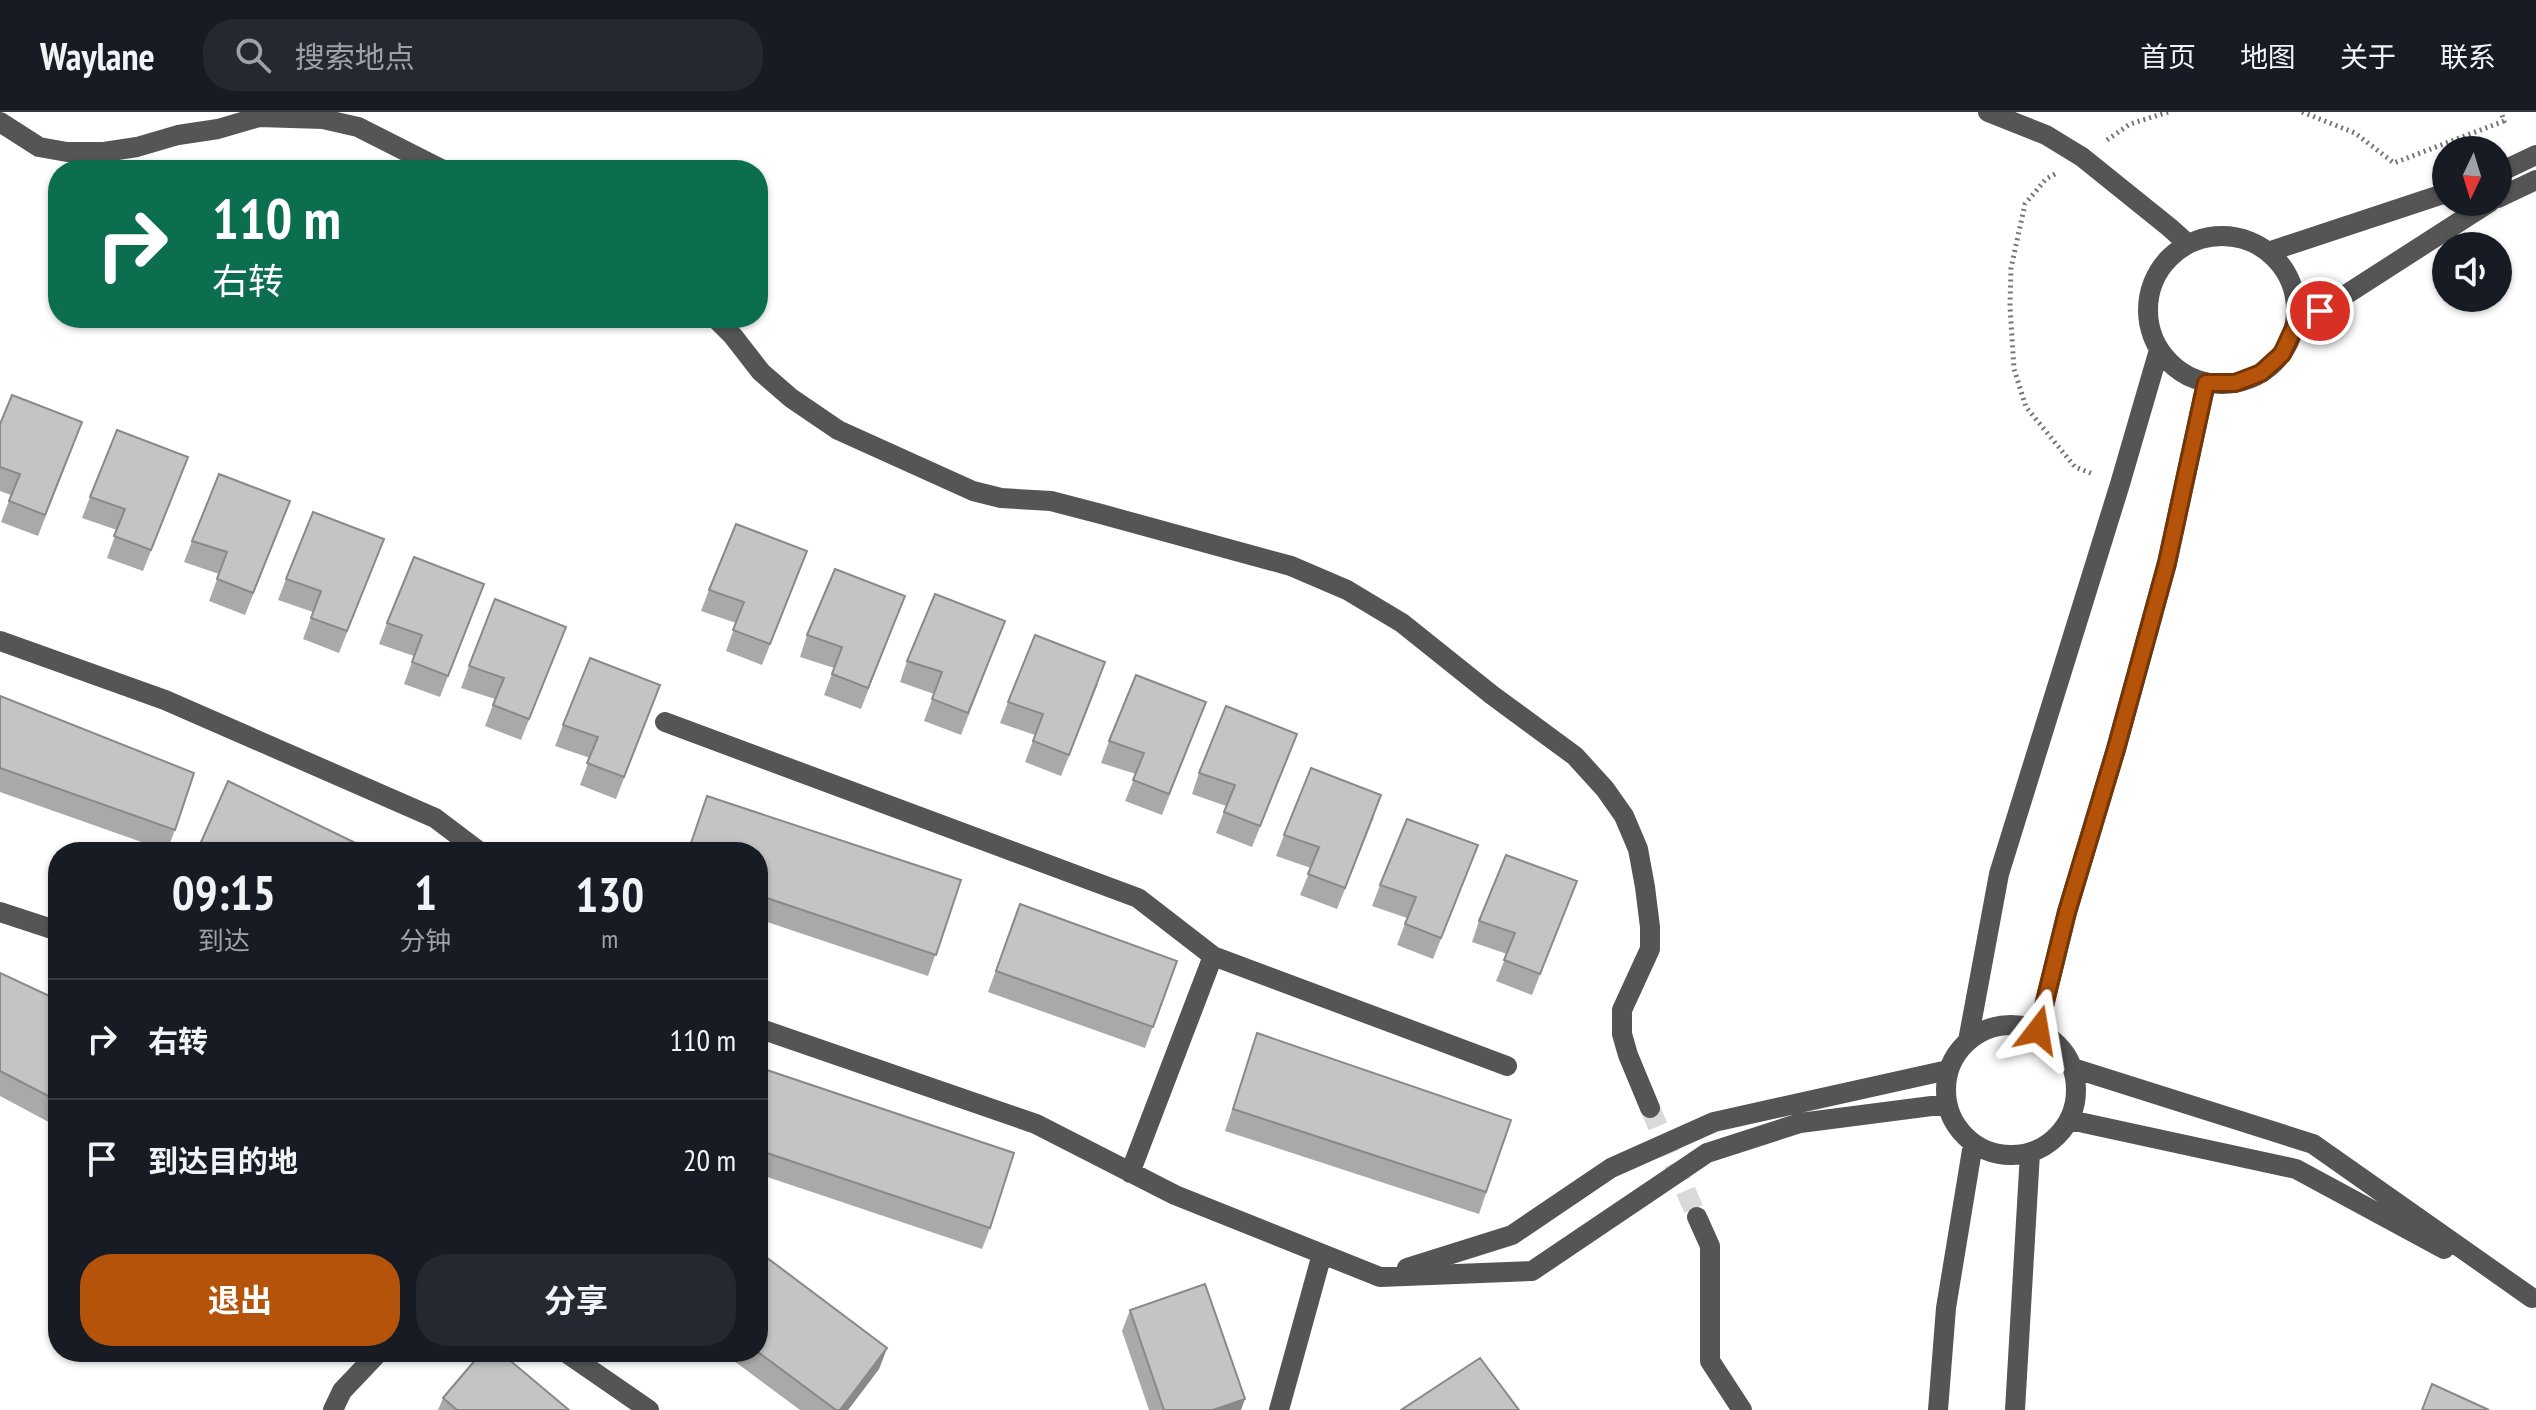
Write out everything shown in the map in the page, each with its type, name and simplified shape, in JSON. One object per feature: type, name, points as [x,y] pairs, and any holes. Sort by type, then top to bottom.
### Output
[{"type":"street","points":[[1988,112],[2046,135],[2082,157],[2188,244]]},
{"type":"street","points":[[0,122],[39,147],[67,152],[104,152],[218,129],[259,117],[323,119],[358,127],[423,160]]},
{"type":"street","points":[[2512,166],[2536,155]]},
{"type":"street","points":[[2512,191],[2536,180]]},
{"type":"street","points":[[2268,252],[2432,198]]},
{"type":"street","points":[[2294,328],[2468,216]]},
{"type":"street","points":[[2215,237],[2243,239],[2268,252],[2287,274],[2296,300],[2294,328],[2282,354],[2261,373],[2235,383],[2206,383],[2172,366],[2159,350],[2147,311],[2150,291],[2158,272],[2170,256],[2188,244],[2215,237]]},
{"type":"street","points":[[725,328],[761,372],[791,398],[838,430],[973,491],[1001,498],[1051,501],[1101,514],[1291,566],[1347,590],[1402,623],[1575,756],[1624,816],[1638,849],[1650,927],[1650,949],[1622,1010],[1622,1034],[1650,1108]]},
{"type":"street","points":[[1968,1041],[1999,874],[2159,350]]},
{"type":"street","points":[[2038,1030],[2067,912],[2167,563],[2206,383]]},
{"type":"street","points":[[0,641],[165,700],[435,818],[467,842]]},
{"type":"street","points":[[665,722],[1138,898],[1213,956],[1507,1066]]},
{"type":"street","points":[[0,912],[48,928]]},
{"type":"street","points":[[1130,1173],[1213,956]]},
{"type":"street","points":[[2001,1025],[2020,1025],[2038,1030],[2059,1046],[2073,1068],[2077,1094],[2070,1120],[2053,1141],[2030,1153],[2011,1156],[1973,1144],[1957,1126],[1947,1104],[1945,1087],[1948,1070],[1956,1053],[1983,1030],[2001,1025]]},
{"type":"street","points":[[768,1031],[1036,1124],[1175,1195],[1380,1277],[1532,1271],[1707,1153],[1800,1123],[1947,1104]]},
{"type":"street","points":[[2073,1068],[2313,1144],[2534,1298]]},
{"type":"street","points":[[1380,1277],[1512,1235],[1611,1168],[1714,1122],[1948,1070]]},
{"type":"street","points":[[2070,1120],[2296,1169],[2534,1298]]},
{"type":"street","points":[[1938,1410],[1946,1308],[1973,1144]]},
{"type":"street","points":[[2015,1410],[2030,1153]]},
{"type":"street","points":[[1697,1217],[1710,1246],[1710,1361],[1742,1410]]},
{"type":"street","points":[[1279,1410],[1322,1254]]},
{"type":"street","points":[[333,1410],[342,1391],[370,1362]]},
{"type":"street","points":[[579,1362],[649,1410]]},
{"type":"path","points":[[2120,484],[2075,467],[2026,407],[2014,369],[2011,268],[2025,204],[2046,179],[2130,124],[2168,112]]},
{"type":"path","points":[[2302,112],[2355,133],[2394,163],[2504,121],[2501,112]]},
{"type":"building","points":[[12,395],[82,422],[45,515],[9,501],[20,474],[0,467],[0,424]]},
{"type":"building","points":[[117,430],[188,457],[151,550],[114,536],[125,509],[90,497]]},
{"type":"building","points":[[219,474],[290,501],[253,593],[217,579],[227,552],[192,541]]},
{"type":"building","points":[[313,512],[384,539],[347,631],[311,618],[321,591],[286,579]]},
{"type":"building","points":[[736,524],[807,551],[770,644],[733,630],[744,602],[709,590]]},
{"type":"building","points":[[414,557],[484,584],[448,676],[412,662],[422,635],[387,623]]},
{"type":"building","points":[[835,569],[905,596],[868,688],[832,674],[842,647],[807,635]]},
{"type":"building","points":[[935,594],[1005,621],[968,713],[932,699],[942,672],[907,661]]},
{"type":"building","points":[[495,599],[566,627],[529,719],[493,705],[504,678],[469,666]]},
{"type":"building","points":[[1035,635],[1105,662],[1069,755],[1033,741],[1043,714],[1008,702]]},
{"type":"building","points":[[590,658],[660,685],[624,777],[587,763],[598,737],[563,725]]},
{"type":"building","points":[[1136,675],[1206,702],[1169,794],[1133,780],[1144,753],[1109,741]]},
{"type":"building","points":[[0,696],[194,773],[175,830],[0,768]]},
{"type":"building","points":[[1226,706],[1297,734],[1260,826],[1224,812],[1235,785],[1199,773]]},
{"type":"building","points":[[1311,768],[1381,795],[1345,888],[1308,874],[1319,847],[1284,835]]},
{"type":"building","points":[[228,781],[353,842],[201,842]]},
{"type":"building","points":[[707,796],[961,880],[936,955],[768,898],[768,842],[691,842]]},
{"type":"building","points":[[1407,819],[1478,845],[1441,938],[1405,924],[1416,897],[1380,885]]},
{"type":"building","points":[[1506,855],[1577,881],[1540,974],[1504,960],[1515,933],[1479,921]]},
{"type":"building","points":[[1020,904],[1177,961],[1153,1027],[996,971]]},
{"type":"building","points":[[0,973],[48,995],[48,1096],[0,1071]]},
{"type":"building","points":[[1257,1033],[1511,1120],[1486,1192],[1233,1109]]},
{"type":"building","points":[[768,1070],[1014,1153],[990,1228],[768,1153]]},
{"type":"building","points":[[768,1259],[887,1348],[840,1410],[768,1359]]},
{"type":"building","points":[[1205,1284],[1245,1399],[1213,1410],[1164,1410],[1130,1310]]},
{"type":"building","points":[[1480,1358],[1519,1410],[1401,1410]]},
{"type":"building","points":[[474,1362],[512,1362],[569,1410],[457,1410],[443,1398]]},
{"type":"building","points":[[2432,1384],[2489,1410],[2422,1410]]},
{"type":"tunnel","points":[[1650,1108],[1697,1217]]},
{"type":"route","points":[[2038,1030],[2067,912],[2167,563],[2206,383],[2235,383],[2261,373],[2282,354],[2294,328],[2320,311]]}]
